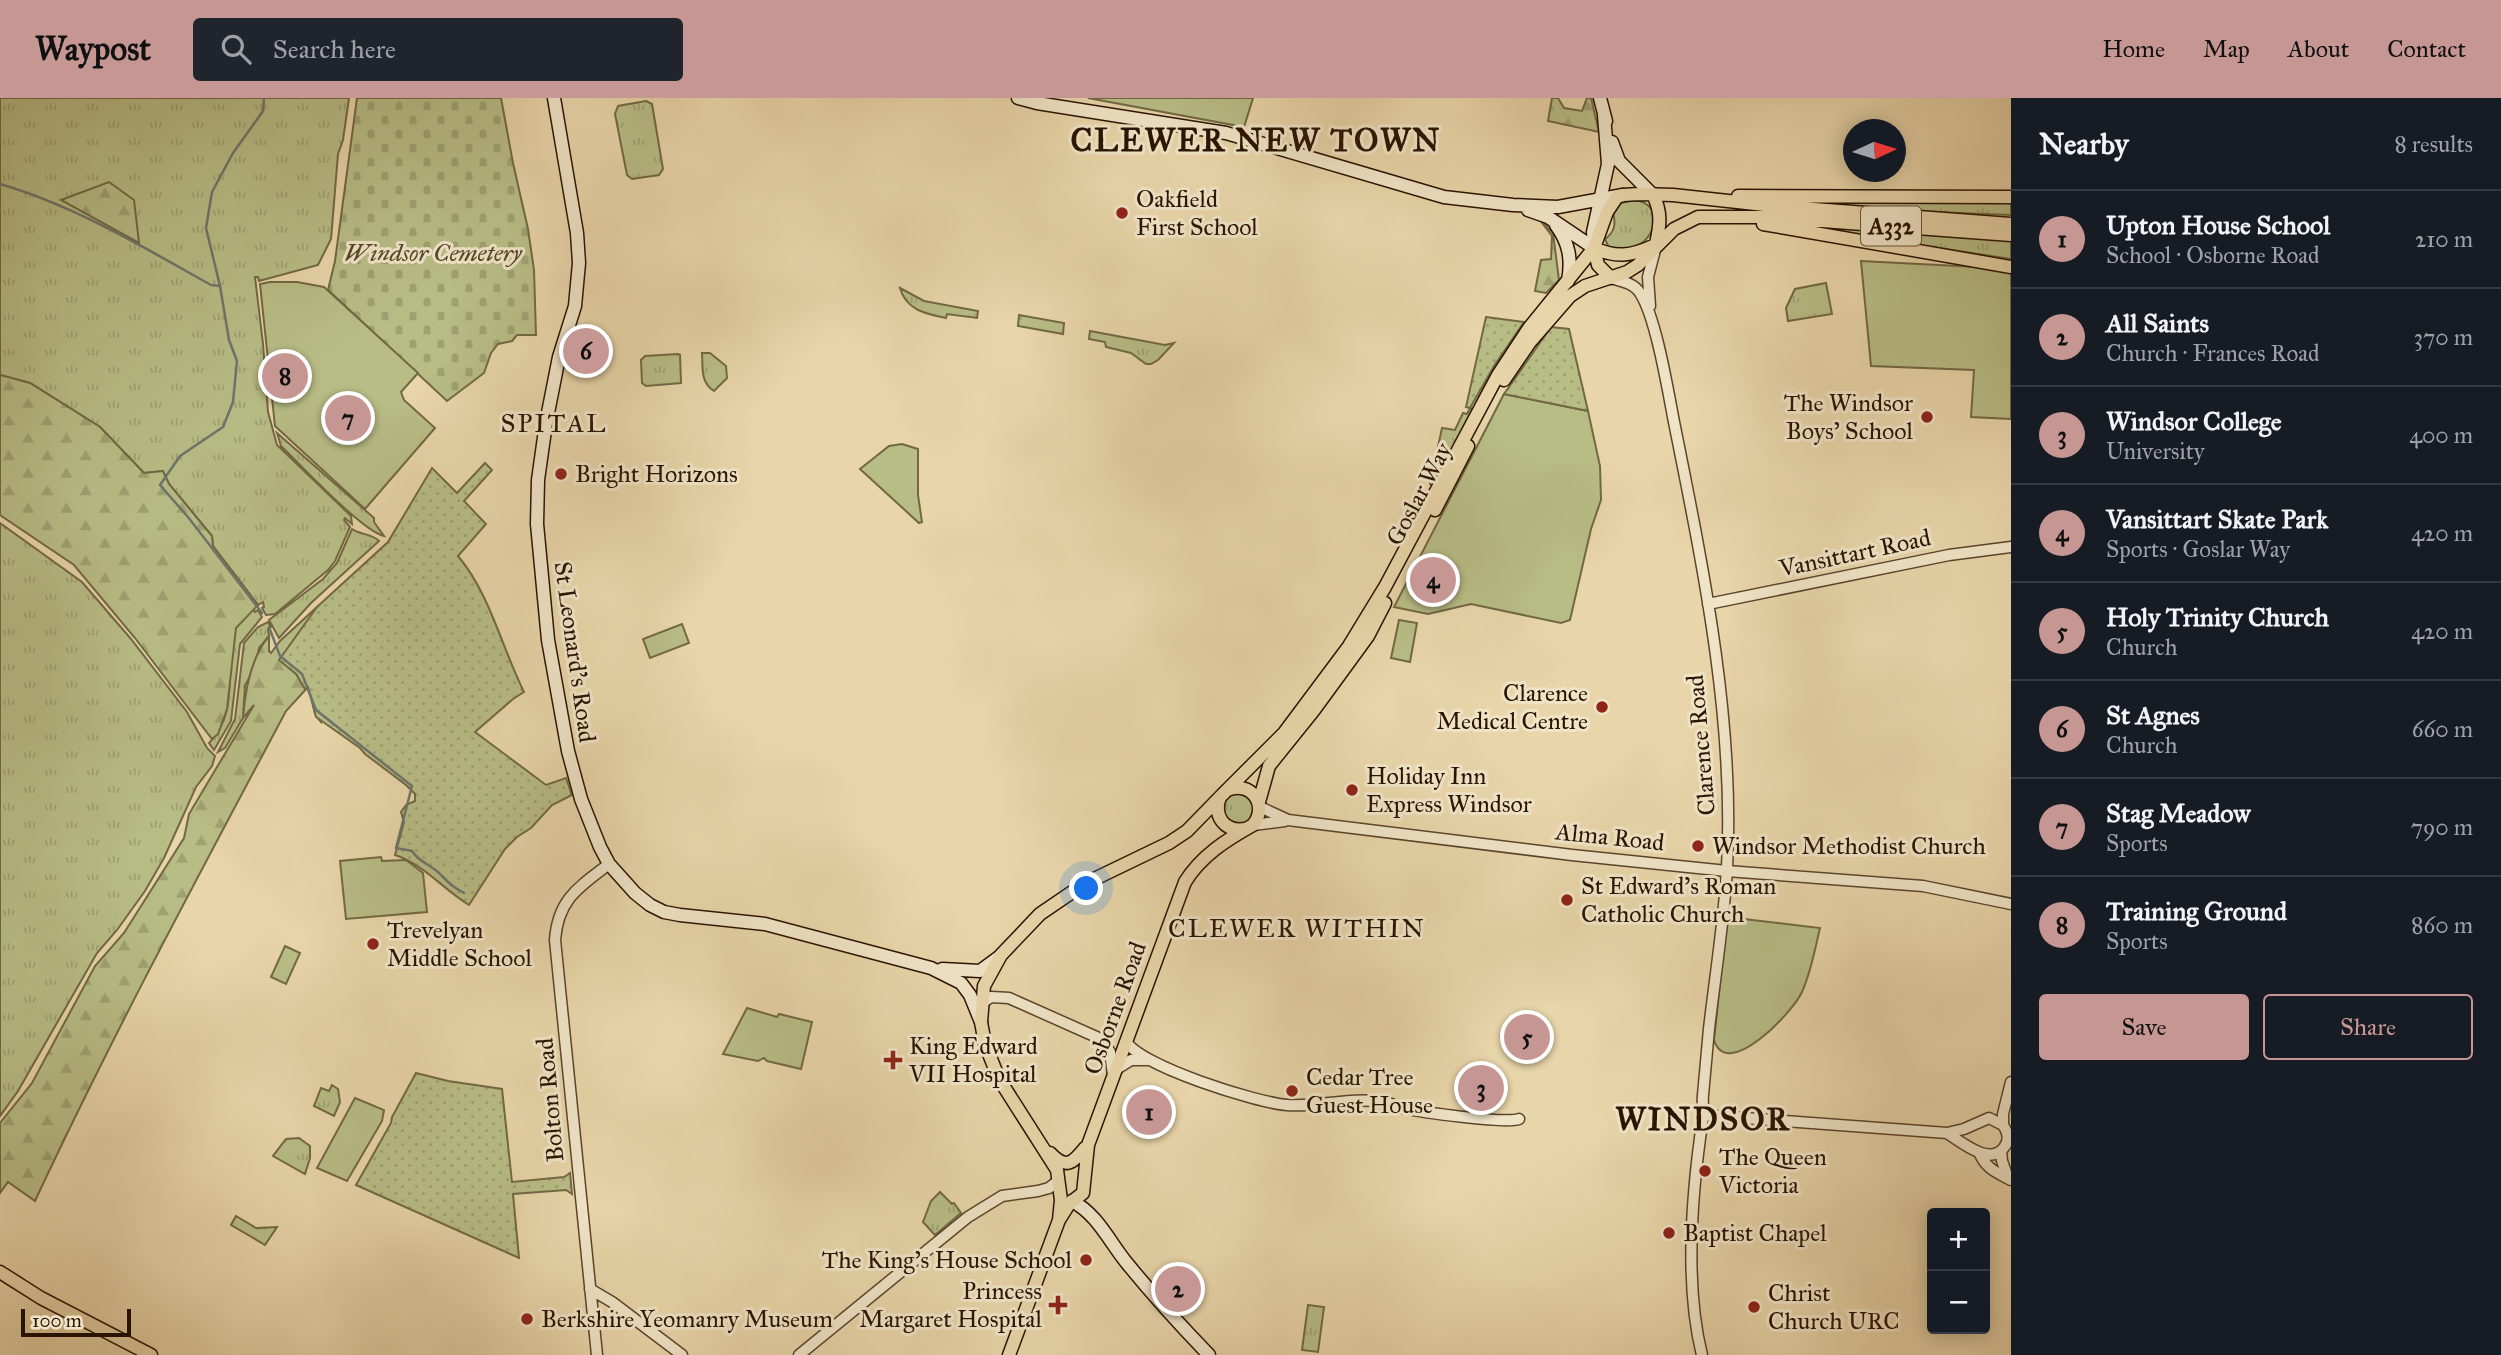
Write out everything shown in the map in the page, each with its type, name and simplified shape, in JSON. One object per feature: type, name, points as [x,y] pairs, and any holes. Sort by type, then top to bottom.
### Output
[{"type":"main road","name":"St Leonard's Road","points":[[554,98],[577,233],[579,263],[575,306],[559,357],[546,423],[538,480],[537,524],[548,640],[568,751],[583,807],[600,847],[609,864],[635,893],[664,912],[765,923],[931,968],[980,971],[1001,955]]},
{"type":"main road","points":[[1018,98],[1226,133],[1444,197],[1513,205],[1570,206],[1623,195],[1653,195]]},
{"type":"main road","points":[[1600,98],[1619,162],[1653,195]]},
{"type":"main road","points":[[1604,115],[1608,156],[1592,242],[1598,265],[1611,278]]},
{"type":"main road","points":[[1592,242],[1611,204],[1623,195]]},
{"type":"main road","name":"A332","points":[[1653,195],[1981,227],[2011,235]]},
{"type":"main road","name":"Clarence Road","points":[[1653,195],[1659,206],[1660,216],[1656,245]]},
{"type":"main road","points":[[1692,197],[2011,197]]},
{"type":"main road","points":[[1513,205],[1538,213],[1592,242],[1609,255],[1625,256],[1656,245]]},
{"type":"main road","points":[[1723,216],[2011,267]]},
{"type":"main road","name":"A332","points":[[1656,245],[1674,229],[1698,217],[1981,227],[2011,224]]},
{"type":"main road","points":[[1553,221],[1569,249],[1571,266],[1568,281]]},
{"type":"main road","name":"Goslar Way","points":[[1041,1142],[996,1072],[985,1044],[981,1021],[984,986],[1001,955],[1040,914],[1062,898],[1187,831],[1284,733],[1349,646],[1385,587],[1498,375],[1529,328],[1581,263],[1592,242]]},
{"type":"main road","name":"Goslar Way","points":[[1260,805],[1269,766],[1368,636],[1486,410],[1530,342],[1570,296],[1585,286],[1611,278],[1638,265],[1656,245]]},
{"type":"main road","points":[[1240,787],[1256,796],[1260,805],[1259,815],[1249,827],[1231,829],[1221,821],[1217,805],[1224,793],[1240,787]]},
{"type":"main road","name":"Osborne Road","points":[[1009,1355],[1066,1199],[1083,1193],[1088,1145],[1185,882],[1195,865],[1203,858],[1249,827]]},
{"type":"main road","name":"St Leonard's Road","points":[[931,968],[961,983],[970,995],[981,1021]]},
{"type":"main road","points":[[1041,1142],[1054,1157],[1066,1163],[1075,1161],[1088,1145]]},
{"type":"main road","points":[[1041,1142],[1057,1170],[1058,1181],[1066,1199],[1084,1209],[1101,1226],[1144,1284],[1209,1355]]},
{"type":"main road","points":[[1085,1177],[1090,1202],[1101,1226]]},
{"type":"main road","points":[[0,1272],[41,1297],[151,1355]]},
{"type":"street","name":"Clarence Road","points":[[1656,245],[1648,284],[1654,333],[1696,531],[1708,604],[1724,731],[1729,811],[1727,871],[1704,1084],[1704,1115],[1696,1158],[1692,1284],[1695,1327],[1702,1355]]},
{"type":"street","name":"Clarence Road","points":[[1611,278],[1632,285],[1640,293],[1654,333]]},
{"type":"street","name":"Vansittart Road","points":[[1708,604],[1949,555],[2011,547]]},
{"type":"street","name":"Alma Road","points":[[1260,805],[1287,820]]},
{"type":"street","name":"Alma Road","points":[[1249,827],[1287,820],[1572,855],[1727,871],[1923,886],[2009,903]]},
{"type":"street","name":"Bolton Road","points":[[597,1355],[555,940],[556,923],[571,894],[609,864]]},
{"type":"street","points":[[981,1004],[991,997],[1009,998],[1101,1039],[1110,1052],[1114,1072],[1131,1060],[1150,1061]]},
{"type":"street","points":[[1126,1041],[1131,1049],[1150,1061],[1225,1090],[1283,1105],[1377,1101],[1440,1113],[1504,1121],[1519,1119]]},
{"type":"street","points":[[1947,1133],[1977,1151],[1990,1155],[2001,1151],[2007,1141],[2003,1114],[2011,1082]]},
{"type":"street","points":[[2007,1098],[1979,1122],[1971,1136],[1984,1163],[1998,1175],[2009,1179]]},
{"type":"street","points":[[1704,1115],[1947,1133],[1994,1119],[2003,1125]]},
{"type":"street","points":[[2001,1151],[2009,1179]]},
{"type":"street","points":[[799,1355],[968,1217],[1002,1195],[1038,1191],[1058,1181]]},
{"type":"street","points":[[1038,1191],[1066,1199]]},
{"type":"street","points":[[590,1289],[612,1302],[682,1355]]},
{"type":"green space","points":[[0,98],[349,98],[343,140],[338,154],[331,239],[318,265],[259,281],[258,277],[255,277],[268,412],[277,445],[351,516],[352,524],[345,518],[350,527],[335,561],[328,570],[275,614],[266,615],[262,608],[263,602],[258,605],[213,546],[212,536],[169,484],[163,471],[144,473],[100,427],[30,383],[0,375]]},
{"type":"green space","name":"Windsor Cemetery","points":[[357,98],[501,98],[528,229],[534,270],[536,335],[517,335],[512,341],[498,344],[491,353],[484,373],[447,401],[328,290],[335,261]]},
{"type":"green space","points":[[1088,98],[1253,98],[1244,127]]},
{"type":"green space","points":[[1552,98],[1558,98],[1564,108],[1582,111],[1587,98],[1591,98],[1599,132],[1548,121]]},
{"type":"green space","points":[[646,101],[652,104],[663,169],[659,175],[632,179],[627,175],[615,114],[618,106]]},
{"type":"green space","points":[[109,182],[134,200],[139,243],[61,200]]},
{"type":"green space","points":[[1634,200],[1645,203],[1651,209],[1654,225],[1650,233],[1636,247],[1624,250],[1609,248],[1605,239],[1614,227],[1613,212],[1621,203]]},
{"type":"green space","points":[[2011,200],[2011,215],[1775,201]]},
{"type":"green space","points":[[1539,219],[1553,233],[1559,280],[1546,293],[1535,291],[1541,260],[1551,259],[1552,236]]},
{"type":"green space","points":[[1774,223],[2011,239],[2011,259]]},
{"type":"green space","points":[[1861,261],[2011,271],[2011,419],[1971,417],[1974,370],[1871,366]]},
{"type":"green space","points":[[297,282],[324,287],[418,373],[401,392],[404,400],[435,428],[365,509],[275,426],[260,284]]},
{"type":"green space","points":[[1826,283],[1832,314],[1788,321],[1786,308],[1795,289]]},
{"type":"green space","points":[[900,288],[924,301],[978,311],[977,318],[947,314],[946,318],[924,313],[907,301]]},
{"type":"green space","points":[[1019,315],[1064,323],[1063,334],[1018,326]]},
{"type":"green space","points":[[1486,317],[1524,322],[1470,408],[1466,407]]},
{"type":"green space","points":[[1551,327],[1569,329],[1588,411],[1504,394]]},
{"type":"green space","points":[[1090,331],[1165,345],[1174,343],[1158,360],[1146,364],[1131,353],[1106,347],[1105,342],[1089,339]]},
{"type":"green space","points":[[702,353],[710,353],[726,366],[727,378],[714,391],[704,379]]},
{"type":"green space","points":[[678,354],[681,383],[646,386],[642,383],[641,360],[645,356]]},
{"type":"green space","points":[[0,375],[30,383],[100,427],[144,473],[163,471],[169,484],[212,536],[213,546],[258,605],[236,628],[227,709],[218,734],[212,739],[135,638],[74,565],[0,515]]},
{"type":"green space","points":[[1504,394],[1588,411],[1600,466],[1601,500],[1591,529],[1570,620],[1561,623],[1471,604],[1428,614],[1394,607]]},
{"type":"green space","points":[[1470,408],[1473,409],[1433,486],[1430,484],[1442,428],[1455,430],[1463,413],[1467,414]]},
{"type":"green space","points":[[277,433],[374,518],[384,536],[361,522],[332,496],[281,446]]},
{"type":"green space","points":[[902,444],[918,449],[918,495],[922,522],[919,523],[860,469],[889,446]]},
{"type":"green space","points":[[485,463],[492,470],[464,501],[486,524],[458,556],[479,587],[524,692],[475,732],[546,785],[566,778],[572,795],[552,805],[531,828],[505,849],[469,905],[415,864],[395,855],[404,822],[401,812],[406,805],[415,801],[415,794],[360,748],[316,717],[308,687],[305,689],[296,674],[279,660],[317,607],[388,542],[432,468],[457,493]]},
{"type":"green space","points":[[0,523],[82,582],[131,639],[187,712],[207,748],[215,756],[212,766],[196,787],[164,858],[145,891],[97,953],[18,1091],[0,1116]]},
{"type":"green space","points":[[352,529],[379,541],[311,603],[279,638],[269,620],[323,579],[337,563]]},
{"type":"green space","points":[[317,607],[321,722],[315,714],[308,687],[286,711],[221,832],[126,1015],[35,1201],[8,1182],[0,1193],[0,1123],[32,1083],[95,966],[124,933],[184,838],[189,814],[254,705],[243,718],[250,675],[263,644],[269,636],[271,653],[280,641]]},
{"type":"green space","points":[[253,608],[255,612],[258,610],[262,617],[240,644],[231,721],[214,750],[209,743],[225,718],[235,630]]},
{"type":"green space","points":[[1399,620],[1417,623],[1410,662],[1391,658]]},
{"type":"green space","points":[[268,622],[271,627],[268,629],[269,636],[259,648],[256,664],[245,686],[243,718],[225,748],[218,752],[235,719],[244,643],[258,627]]},
{"type":"green space","points":[[682,624],[689,643],[650,658],[643,639]]},
{"type":"green space","points":[[1243,793],[1256,805],[1248,826],[1226,824],[1222,802],[1231,794]]},
{"type":"green space","points":[[381,857],[382,861],[406,860],[423,873],[427,912],[346,919],[340,861]]},
{"type":"green space","points":[[1727,917],[1820,928],[1808,977],[1796,1002],[1760,1039],[1745,1049],[1732,1053],[1721,1051],[1714,1040]]},
{"type":"green space","points":[[285,946],[300,953],[286,984],[271,977]]},
{"type":"green space","points":[[747,1008],[777,1017],[779,1014],[812,1022],[801,1069],[764,1058],[758,1061],[723,1054]]},
{"type":"green space","points":[[416,1073],[502,1089],[512,1182],[564,1177],[570,1173],[572,1194],[566,1190],[513,1194],[519,1258],[356,1185]]},
{"type":"green space","points":[[332,1085],[338,1089],[340,1102],[334,1116],[314,1106],[321,1088],[329,1091]]},
{"type":"green space","points":[[355,1098],[384,1110],[382,1121],[347,1181],[317,1168]]},
{"type":"green space","points":[[299,1138],[310,1146],[310,1158],[305,1174],[273,1156],[286,1139]]},
{"type":"green space","points":[[940,1192],[954,1203],[961,1213],[935,1235],[923,1222],[931,1201]]},
{"type":"green space","points":[[236,1216],[256,1228],[277,1227],[265,1245],[231,1225]]},
{"type":"green space","points":[[1308,1305],[1324,1307],[1318,1352],[1302,1350]]},
{"type":"waterway","points":[[262,613],[160,485],[180,456],[223,427],[233,402],[237,361],[229,340],[206,228],[212,192],[233,153],[263,111],[264,98]]},
{"type":"waterway","points":[[0,184],[82,216],[211,285],[220,286]]},
{"type":"waterway","points":[[269,627],[280,656],[302,674],[316,710],[412,786],[396,848],[412,851],[464,893]]},
{"type":"place","name":"Oakfield First School","points":[[1122,213]]},
{"type":"place","name":"St Agnes","points":[[586,351]]},
{"type":"place","name":"Training Ground","points":[[285,376]]},
{"type":"place","name":"The Windsor Boys' School","points":[[1927,417]]},
{"type":"place","name":"Stag Meadow","points":[[348,418]]},
{"type":"place","name":"Bright Horizons","points":[[561,474]]},
{"type":"place","name":"Vansittart Skate Park","points":[[1433,580]]},
{"type":"place","name":"Clarence Medical Centre","points":[[1602,707]]},
{"type":"place","name":"Holiday Inn Express Windsor","points":[[1352,790]]},
{"type":"place","name":"Windsor Methodist Church","points":[[1698,846]]},
{"type":"place","name":"St Edward's Roman Catholic Church","points":[[1567,900]]},
{"type":"place","name":"Trevelyan Middle School","points":[[373,944]]},
{"type":"place","name":"Holy Trinity Church","points":[[1527,1037]]},
{"type":"place","name":"King Edward VII Hospital","points":[[893,1060]]},
{"type":"place","name":"Windsor College","points":[[1481,1088]]},
{"type":"place","name":"Cedar Tree Guest House","points":[[1292,1091]]},
{"type":"place","name":"Upton House School","points":[[1149,1112]]},
{"type":"place","name":"The Queen Victoria","points":[[1705,1171]]},
{"type":"place","name":"Baptist Chapel","points":[[1669,1233]]},
{"type":"place","name":"The King's House School","points":[[1086,1260]]},
{"type":"place","name":"All Saints","points":[[1178,1289]]},
{"type":"place","name":"Princess Margaret Hospital","points":[[1058,1305]]},
{"type":"place","name":"Christ Church URC","points":[[1754,1307]]},
{"type":"place","name":"Berkshire Yeomanry Museum","points":[[527,1319]]},
{"type":"district","name":"CLEWER NEW TOWN","points":[[1256,140]]},
{"type":"district","name":"SPITAL","points":[[554,423]]},
{"type":"district","name":"CLEWER WITHIN","points":[[1297,928]]},
{"type":"district","name":"WINDSOR","points":[[1703,1119]]}]
